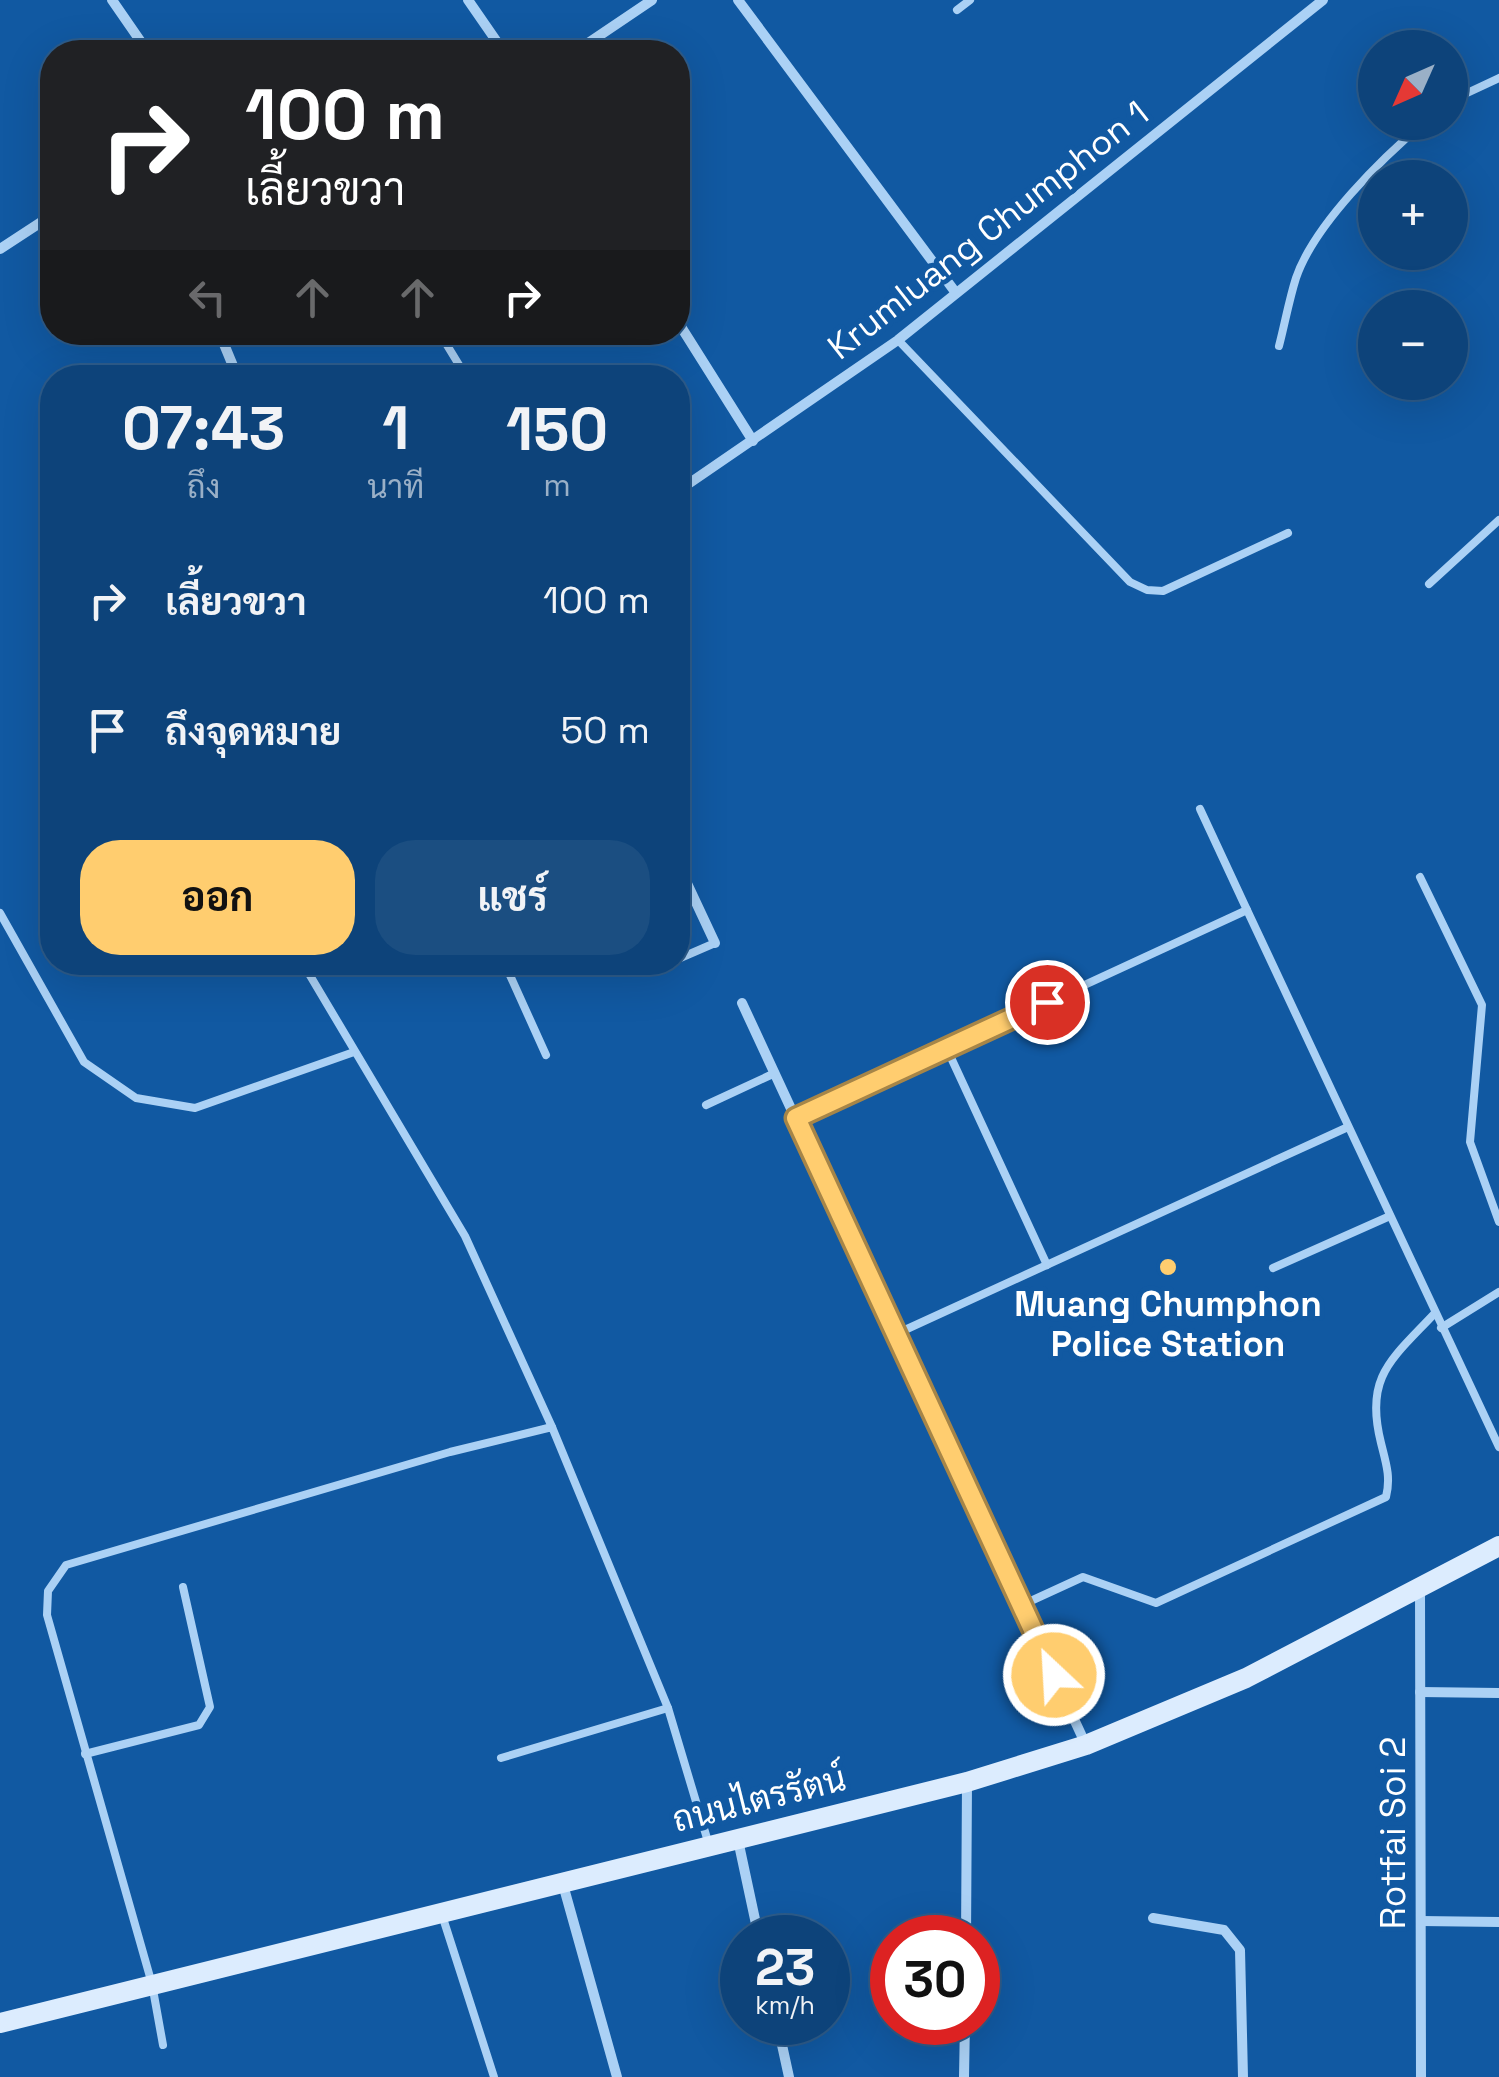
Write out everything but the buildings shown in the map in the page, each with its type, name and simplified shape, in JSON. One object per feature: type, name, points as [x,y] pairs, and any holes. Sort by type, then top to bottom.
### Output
[{"type":"main road","name":"ถนนไตรรัตน์","points":[[0,2024],[562,1880],[967,1782],[1086,1745],[1246,1678],[1499,1546]]},
{"type":"street","points":[[112,0],[140,40]]},
{"type":"street","points":[[468,0],[496,40]]},
{"type":"street","points":[[594,40],[652,0]]},
{"type":"street","points":[[738,0],[956,293]]},
{"type":"street","name":"Krumluang Chumphon 1","points":[[690,483],[898,340],[1323,0]]},
{"type":"street","points":[[0,249],[40,223]]},
{"type":"street","points":[[690,341],[752,440]]},
{"type":"street","points":[[690,890],[715,943]]},
{"type":"street","points":[[742,1003],[1086,1745]]},
{"type":"street","name":"Rotfai Soi 2","points":[[1420,1589],[1421,2077]]},
{"type":"street","points":[[1420,1692],[1499,1693]]},
{"type":"street","points":[[966,1915],[967,1782]]},
{"type":"street","points":[[737,1839],[754,1915]]},
{"type":"street","points":[[562,1880],[617,2077]]},
{"type":"street","points":[[1153,1918],[1224,1930],[1240,1950],[1243,2077]]},
{"type":"street","points":[[1421,1921],[1499,1922]]},
{"type":"street","points":[[783,2045],[790,2077]]},
{"type":"street","points":[[964,2077],[965,2045]]},
{"type":"lane","points":[[958,10],[970,0]]},
{"type":"lane","points":[[1468,93],[1499,78]]},
{"type":"lane","points":[[1279,346],[1297,274],[1377,162],[1403,140]]},
{"type":"lane","points":[[898,340],[1130,582],[1146,590],[1163,590],[1288,533]]},
{"type":"lane","points":[[1429,584],[1499,520]]},
{"type":"lane","points":[[1200,809],[1499,1447]]},
{"type":"lane","points":[[1420,876],[1482,1005],[1470,1142],[1499,1222]]},
{"type":"lane","points":[[796,1118],[1247,910]]},
{"type":"lane","points":[[0,913],[84,1062],[136,1098],[195,1108],[354,1052]]},
{"type":"lane","points":[[690,954],[715,943]]},
{"type":"lane","points":[[310,975],[465,1236],[552,1427],[668,1708],[709,1845]]},
{"type":"lane","points":[[510,975],[546,1056]]},
{"type":"lane","points":[[947,1048],[1048,1265]]},
{"type":"lane","points":[[706,1105],[775,1073]]},
{"type":"lane","points":[[896,1334],[1348,1126]]},
{"type":"lane","points":[[1272,1268],[1390,1216]]},
{"type":"lane","points":[[1441,1328],[1499,1292]]},
{"type":"lane","points":[[1022,1606],[1084,1577],[1156,1603],[1386,1497],[1391,1480],[1374,1414],[1374,1394],[1385,1367],[1435,1313]]},
{"type":"lane","points":[[163,2045],[152,1984],[47,1615],[48,1591],[66,1565],[450,1452],[552,1427]]},
{"type":"lane","points":[[86,1754],[198,1725],[210,1707],[183,1587]]},
{"type":"lane","points":[[501,1758],[668,1708]]},
{"type":"lane","points":[[441,1911],[494,2077]]},
{"type":"place","name":"Muang Chumphon Police Station","points":[[1168,1267]]},
{"type":"route","points":[[1047,1002],[796,1118],[1054,1675]]}]
